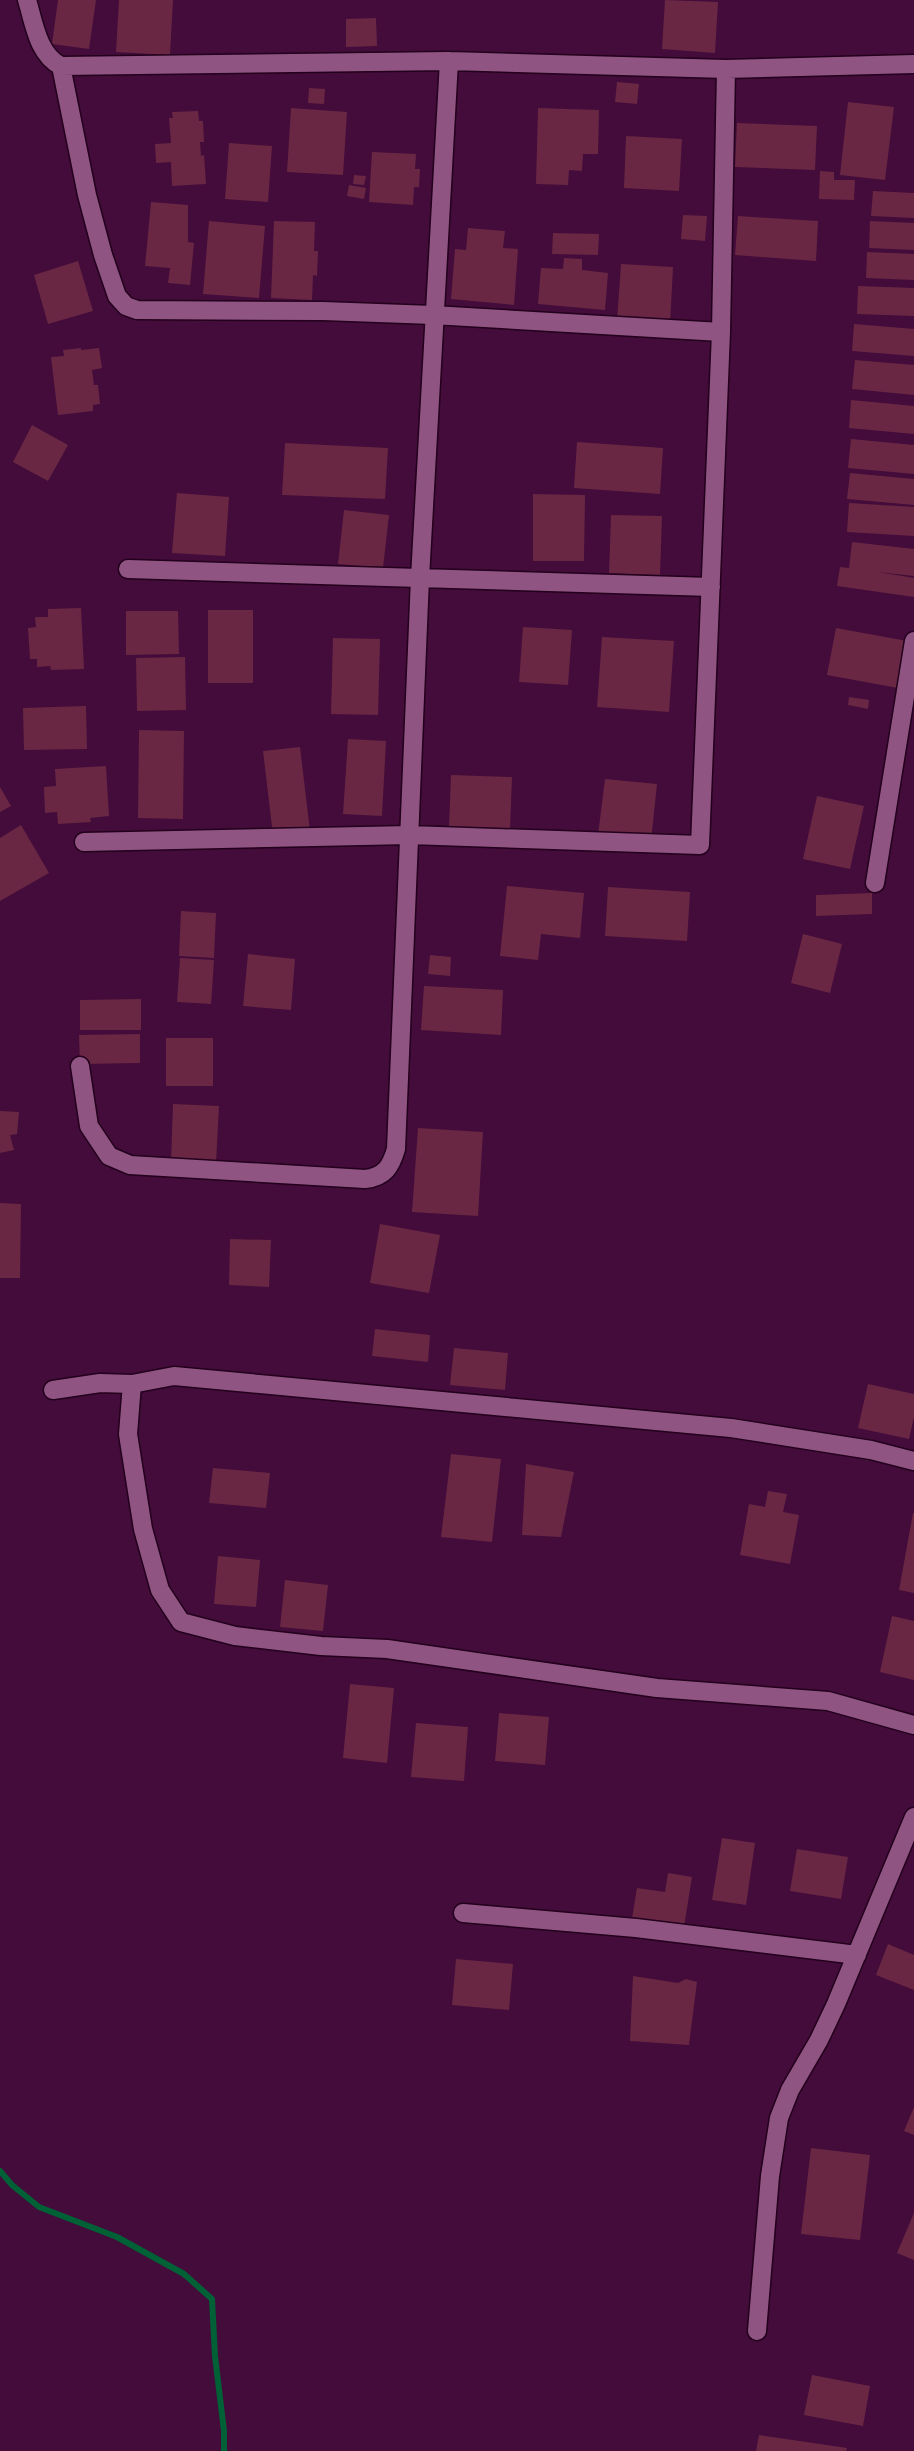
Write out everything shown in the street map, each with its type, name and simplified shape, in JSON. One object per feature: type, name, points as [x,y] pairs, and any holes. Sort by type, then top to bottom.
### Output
[{"type":"street","points":[[27,0],[44,50],[50,61],[61,66],[449,61],[726,69],[914,64]]},
{"type":"street","points":[[80,1066],[89,1126],[109,1156],[130,1165],[365,1179],[382,1174],[391,1166],[396,1149],[420,578],[449,61]]},
{"type":"street","points":[[61,66],[87,195],[103,255],[117,296],[126,306],[137,310],[324,311],[434,315],[721,332]]},
{"type":"street","points":[[84,842],[410,835],[700,845],[721,332],[726,69]]},
{"type":"street","points":[[128,569],[711,587]]},
{"type":"street","points":[[875,883],[914,641]]},
{"type":"street","points":[[52,1390],[100,1383],[132,1384],[174,1376],[666,1421],[809,1439],[871,1450],[914,1461]]},
{"type":"street","points":[[132,1384],[128,1434],[143,1528],[160,1590],[181,1622],[235,1636],[321,1646],[387,1649],[657,1688],[828,1701],[914,1725]]},
{"type":"street","points":[[757,2331],[770,2176],[779,2118],[790,2090],[819,2040],[914,1817]]},
{"type":"street","points":[[463,1913],[636,1928],[857,1955]]},
{"type":"building","points":[[58,0],[96,0],[89,49],[52,44]]},
{"type":"building","points":[[119,0],[173,0],[170,55],[116,52]]},
{"type":"building","points":[[665,0],[718,2],[715,53],[662,49]]},
{"type":"building","points":[[376,18],[377,46],[346,47],[346,19]]},
{"type":"building","points":[[617,82],[639,84],[637,104],[615,102]]},
{"type":"building","points":[[309,88],[325,89],[324,104],[308,103]]},
{"type":"building","points":[[848,102],[894,107],[885,180],[840,175]]},
{"type":"building","points":[[291,108],[347,112],[343,175],[287,172]]},
{"type":"building","points":[[538,108],[599,110],[598,154],[583,154],[582,171],[569,170],[568,185],[536,184]]},
{"type":"building","points":[[198,111],[199,121],[203,121],[204,142],[200,142],[201,156],[204,155],[206,184],[172,186],[171,162],[156,163],[155,144],[171,143],[169,118],[173,118],[172,112]]},
{"type":"building","points":[[737,123],[817,126],[815,170],[735,167]]},
{"type":"building","points":[[626,136],[682,139],[679,191],[624,188]]},
{"type":"building","points":[[229,143],[272,146],[268,202],[225,199]]},
{"type":"building","points":[[372,152],[416,154],[415,169],[420,169],[419,187],[414,187],[413,205],[369,202]]},
{"type":"building","points":[[820,171],[834,172],[834,180],[855,180],[854,200],[819,199]]},
{"type":"building","points":[[354,175],[366,176],[364,185],[353,184]]},
{"type":"building","points":[[349,185],[366,188],[364,199],[347,196]]},
{"type":"building","points":[[873,191],[914,193],[914,218],[871,216]]},
{"type":"building","points":[[151,202],[188,205],[188,242],[194,243],[190,285],[168,283],[170,268],[145,266]]},
{"type":"building","points":[[683,215],[707,216],[705,241],[681,239]]},
{"type":"building","points":[[738,216],[818,221],[816,261],[735,255]]},
{"type":"building","points":[[209,221],[265,226],[259,298],[203,294]]},
{"type":"building","points":[[274,221],[315,222],[314,251],[318,251],[317,276],[313,275],[312,300],[271,298]]},
{"type":"building","points":[[870,221],[914,223],[914,250],[869,248]]},
{"type":"building","points":[[468,228],[505,231],[503,248],[518,249],[514,305],[451,299],[455,249],[466,250]]},
{"type":"building","points":[[553,233],[599,234],[598,255],[552,254]]},
{"type":"building","points":[[867,252],[914,254],[914,280],[866,278]]},
{"type":"building","points":[[564,258],[582,259],[582,270],[608,273],[605,310],[538,304],[541,268],[563,269]]},
{"type":"building","points":[[78,261],[93,311],[48,324],[34,275]]},
{"type":"building","points":[[621,264],[673,267],[670,325],[617,321]]},
{"type":"building","points":[[858,286],[914,288],[914,316],[857,314]]},
{"type":"building","points":[[854,324],[914,329],[914,356],[852,351]]},
{"type":"building","points":[[81,348],[81,350],[99,348],[102,368],[92,370],[94,385],[98,385],[100,404],[93,405],[93,411],[58,415],[51,357],[64,356],[63,350]]},
{"type":"building","points":[[855,360],[914,365],[914,395],[852,389]]},
{"type":"building","points":[[851,400],[914,406],[914,434],[849,428]]},
{"type":"building","points":[[32,425],[68,445],[48,481],[13,462]]},
{"type":"building","points":[[851,439],[914,445],[914,474],[848,468]]},
{"type":"building","points":[[577,442],[663,448],[660,494],[574,488]]},
{"type":"building","points":[[285,443],[388,448],[385,499],[282,495]]},
{"type":"building","points":[[850,473],[914,479],[914,505],[847,499]]},
{"type":"building","points":[[177,493],[229,497],[225,556],[172,553]]},
{"type":"building","points":[[533,494],[585,495],[584,561],[533,561]]},
{"type":"building","points":[[849,503],[914,507],[914,536],[847,532]]},
{"type":"building","points":[[344,510],[389,515],[383,568],[338,564]]},
{"type":"building","points":[[611,515],[662,516],[660,575],[609,573]]},
{"type":"building","points":[[852,542],[914,549],[914,576],[878,572],[914,578],[914,597],[837,586],[840,567],[849,568]]},
{"type":"building","points":[[81,608],[84,669],[51,670],[50,666],[37,667],[37,659],[30,659],[28,628],[36,627],[35,617],[48,617],[48,609]]},
{"type":"building","points":[[208,610],[253,610],[253,683],[208,683]]},
{"type":"building","points":[[126,611],[178,611],[179,654],[126,655]]},
{"type":"building","points":[[523,627],[572,630],[568,685],[519,682]]},
{"type":"building","points":[[836,628],[907,641],[898,688],[827,675]]},
{"type":"building","points":[[602,637],[674,641],[669,712],[597,707]]},
{"type":"building","points":[[333,638],[380,639],[378,715],[331,714]]},
{"type":"building","points":[[185,657],[186,710],[137,711],[136,658]]},
{"type":"building","points":[[849,697],[869,700],[868,709],[848,705]]},
{"type":"building","points":[[86,706],[87,749],[24,750],[23,708]]},
{"type":"building","points":[[139,730],[184,731],[183,819],[138,818]]},
{"type":"building","points":[[348,739],[386,741],[382,816],[343,814]]},
{"type":"building","points":[[300,747],[310,831],[273,835],[263,751]]},
{"type":"building","points":[[106,766],[109,816],[90,818],[91,822],[58,824],[57,812],[45,813],[44,787],[56,786],[55,769]]},
{"type":"building","points":[[451,775],[512,777],[510,829],[449,827]]},
{"type":"building","points":[[605,779],[657,784],[651,841],[598,835]]},
{"type":"building","points":[[0,787],[11,806],[0,812]]},
{"type":"building","points":[[817,796],[864,806],[850,869],[803,859]]},
{"type":"building","points":[[21,825],[49,873],[0,901],[0,838]]},
{"type":"building","points":[[507,886],[584,893],[580,938],[541,934],[538,960],[500,956]]},
{"type":"building","points":[[608,887],[690,892],[687,941],[605,936]]},
{"type":"building","points":[[872,893],[872,914],[816,916],[816,895]]},
{"type":"building","points":[[181,911],[216,913],[214,958],[179,956]]},
{"type":"building","points":[[803,934],[842,944],[830,993],[791,983]]},
{"type":"building","points":[[248,954],[295,959],[291,1010],[243,1006]]},
{"type":"building","points":[[430,955],[451,957],[450,976],[428,974]]},
{"type":"building","points":[[180,958],[214,960],[211,1004],[177,1002]]},
{"type":"building","points":[[424,986],[503,990],[501,1035],[421,1030]]},
{"type":"building","points":[[141,999],[141,1030],[80,1030],[80,1000]]},
{"type":"building","points":[[140,1034],[140,1063],[80,1064],[79,1035]]},
{"type":"building","points":[[166,1038],[213,1038],[213,1086],[166,1086]]},
{"type":"building","points":[[173,1104],[219,1106],[216,1163],[171,1162]]},
{"type":"building","points":[[0,1111],[19,1112],[17,1134],[10,1135],[14,1150],[0,1153]]},
{"type":"building","points":[[418,1128],[483,1132],[478,1216],[412,1212]]},
{"type":"building","points":[[0,1203],[21,1204],[20,1278],[0,1278]]},
{"type":"building","points":[[380,1224],[440,1235],[429,1293],[370,1283]]},
{"type":"building","points":[[230,1239],[271,1240],[269,1287],[229,1285]]},
{"type":"building","points":[[375,1329],[430,1335],[428,1362],[372,1356]]},
{"type":"building","points":[[454,1348],[508,1353],[505,1390],[450,1385]]},
{"type":"building","points":[[868,1384],[914,1394],[914,1417],[909,1439],[858,1428]]},
{"type":"building","points":[[451,1454],[501,1459],[492,1542],[441,1537]]},
{"type":"building","points":[[526,1464],[574,1472],[561,1537],[522,1535]]},
{"type":"building","points":[[213,1468],[270,1473],[266,1508],[209,1503]]},
{"type":"building","points":[[768,1491],[787,1494],[783,1512],[799,1515],[790,1564],[740,1555],[749,1504],[765,1507]]},
{"type":"building","points":[[914,1513],[914,1593],[899,1590]]},
{"type":"building","points":[[218,1556],[260,1560],[256,1607],[214,1604]]},
{"type":"building","points":[[285,1580],[328,1585],[323,1631],[280,1627]]},
{"type":"building","points":[[892,1616],[914,1621],[914,1680],[880,1672]]},
{"type":"building","points":[[350,1684],[394,1688],[387,1763],[343,1758]]},
{"type":"building","points":[[499,1713],[549,1717],[545,1765],[495,1761]]},
{"type":"building","points":[[416,1723],[468,1727],[464,1781],[411,1777]]},
{"type":"building","points":[[722,1838],[755,1843],[746,1905],[712,1900]]},
{"type":"building","points":[[797,1849],[848,1857],[841,1899],[790,1891]]},
{"type":"building","points":[[668,1873],[692,1877],[683,1933],[631,1925],[637,1888],[665,1892]]},
{"type":"building","points":[[888,1944],[914,1955],[914,1990],[876,1975]]},
{"type":"building","points":[[456,1959],[513,1964],[509,2010],[452,2005]]},
{"type":"building","points":[[633,1976],[678,1983],[686,1979],[697,1982],[689,2045],[630,2041]]},
{"type":"building","points":[[914,2107],[914,2135],[904,2131]]},
{"type":"building","points":[[811,2148],[870,2155],[860,2240],[801,2234]]},
{"type":"building","points":[[914,2213],[914,2260],[897,2253]]},
{"type":"building","points":[[812,2375],[870,2386],[863,2426],[804,2415]]},
{"type":"building","points":[[759,2435],[847,2448],[846,2451],[756,2451]]},
{"type":"waterway","points":[[0,2171],[12,2185],[39,2207],[117,2237],[184,2274],[212,2299],[224,2451]]}]
